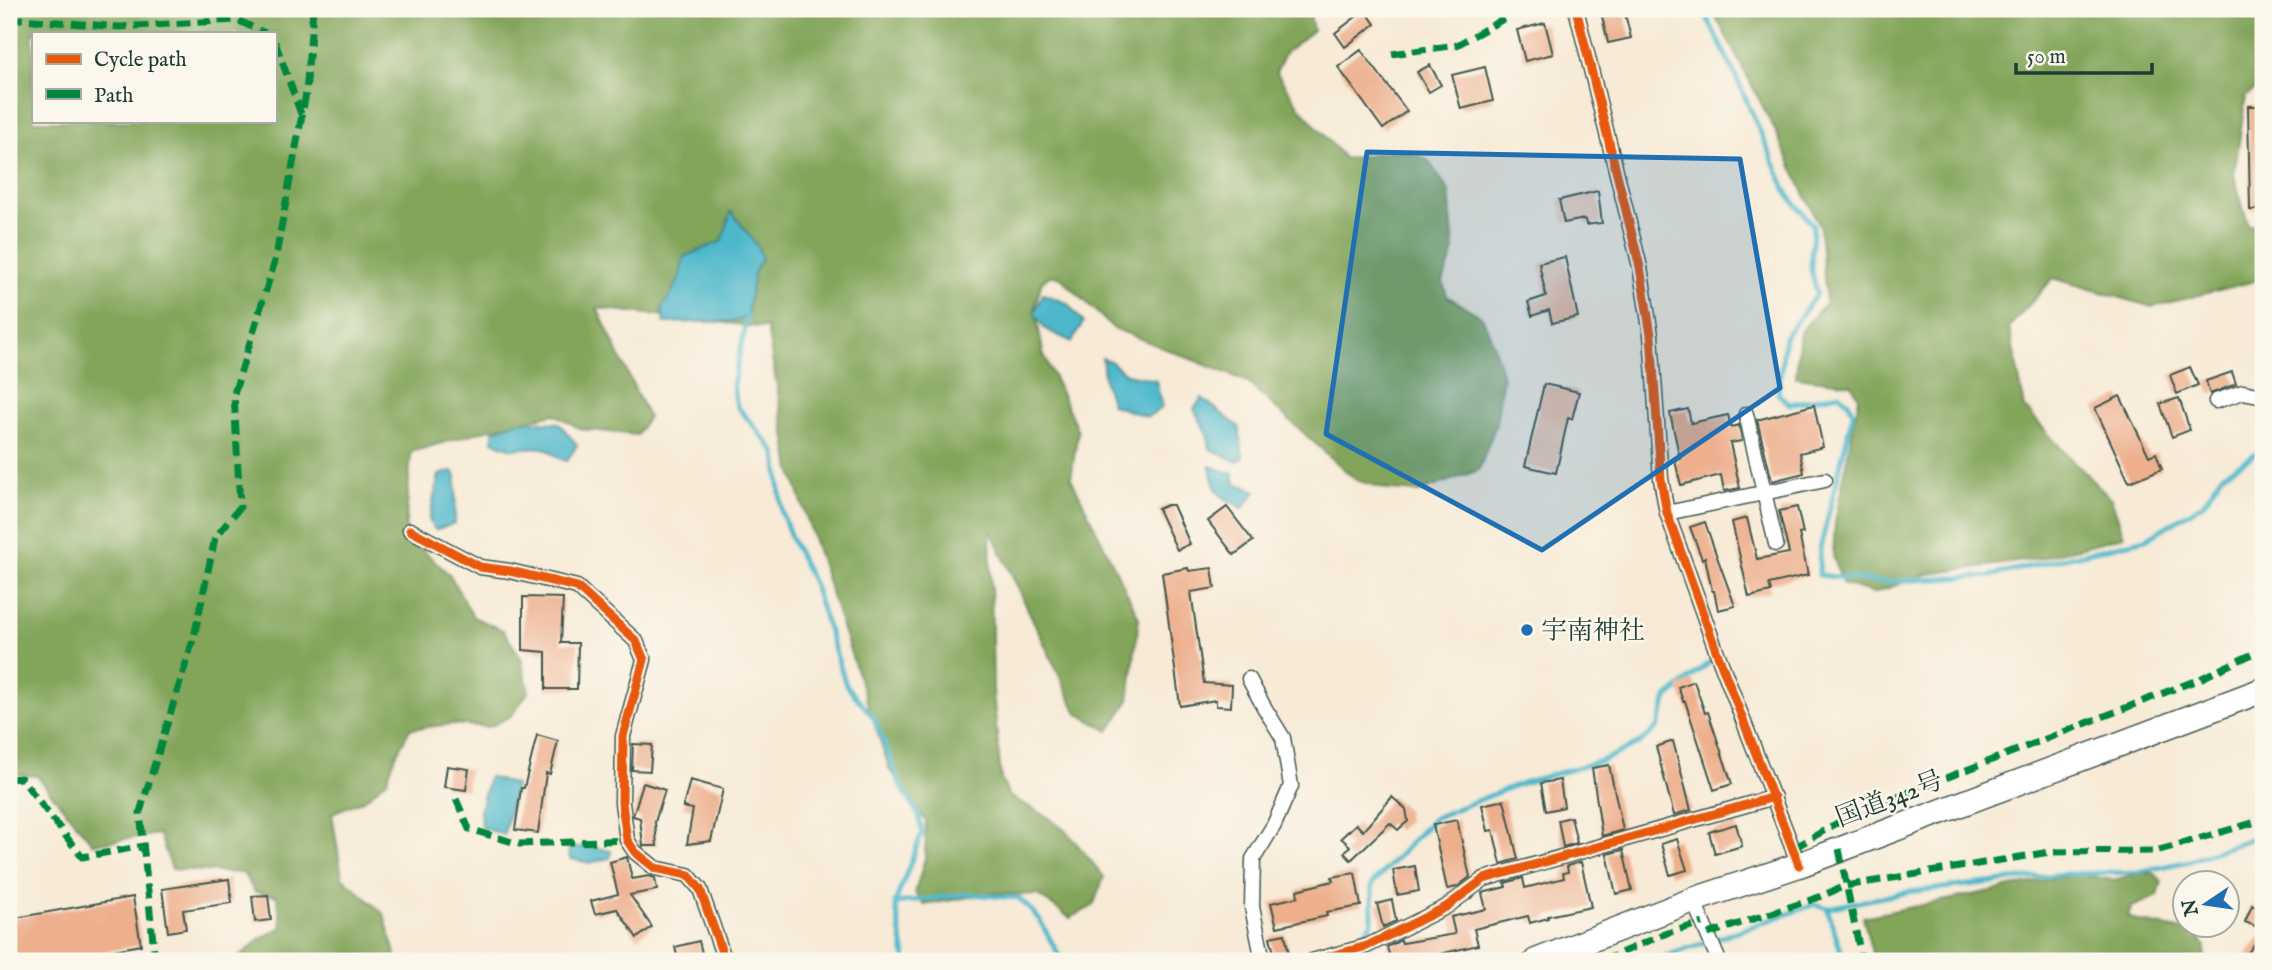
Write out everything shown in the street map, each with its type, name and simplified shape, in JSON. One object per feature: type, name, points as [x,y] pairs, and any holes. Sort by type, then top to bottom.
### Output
[{"type":"highway","name":"国道342号","points":[[1536,961],[1693,900],[1799,864],[2263,690]]},
{"type":"street","points":[[1576,9],[1640,267],[1651,335],[1661,479],[1667,513],[1716,650],[1799,864]]},
{"type":"street","points":[[2216,401],[2243,392],[2263,396]]},
{"type":"street","points":[[1746,414],[1776,544]]},
{"type":"street","points":[[1667,513],[1825,480]]},
{"type":"street","points":[[410,530],[480,567],[510,571],[577,587],[636,641],[644,660],[623,736],[622,803],[627,840],[635,852],[655,868],[688,875],[700,889],[725,961]]},
{"type":"street","points":[[1250,679],[1283,738],[1291,786],[1274,825],[1253,859],[1252,907],[1263,961]]},
{"type":"street","points":[[1312,961],[1367,947],[1446,907],[1484,879],[1774,797]]},
{"type":"street","points":[[1693,900],[1719,961]]},
{"type":"highlighted area","points":[[1367,152],[1740,159],[1780,388],[1542,550],[1326,434]]},
{"type":"green space","points":[[9,9],[1309,9],[1313,30],[1285,53],[1276,72],[1300,108],[1345,159],[1400,149],[1427,159],[1449,191],[1454,250],[1443,282],[1447,296],[1482,317],[1503,376],[1496,424],[1479,470],[1419,492],[1390,490],[1356,480],[1246,381],[1113,328],[1059,276],[1050,276],[1042,281],[1035,307],[1043,353],[1078,431],[1071,478],[1139,618],[1129,700],[1109,731],[1077,713],[990,529],[993,690],[1001,779],[1009,796],[1048,817],[1068,833],[1104,877],[1093,906],[1070,918],[1038,895],[992,893],[924,905],[915,893],[925,858],[926,821],[890,770],[791,469],[767,328],[597,308],[648,417],[637,435],[581,429],[554,414],[411,452],[405,534],[450,575],[473,617],[503,630],[521,658],[529,691],[511,716],[489,727],[453,724],[410,729],[395,757],[387,780],[364,800],[332,813],[342,877],[384,914],[397,961],[234,961],[260,939],[282,927],[277,896],[255,892],[243,873],[172,869],[159,834],[93,844],[37,776],[9,774]]},
{"type":"green space","points":[[1717,9],[2263,9],[2263,85],[2246,96],[2234,175],[2248,225],[2263,226],[2263,279],[2152,307],[2053,278],[2009,327],[2025,408],[2066,454],[2111,498],[2124,536],[2037,559],[1928,574],[1874,593],[1843,584],[1833,556],[1835,522],[1859,397],[1851,384],[1796,377],[1800,332],[1826,303],[1820,227],[1774,128],[1715,15]]},
{"type":"green space","points":[[2140,873],[2154,873],[2162,881],[2158,896],[2132,907],[2128,916],[2137,921],[2170,927],[2170,939],[2200,939],[2205,946],[2204,961],[1874,961],[1863,917],[2075,874],[2113,880]]},
{"type":"water","points":[[731,211],[758,247],[762,258],[754,273],[747,317],[736,321],[664,323],[662,307],[677,284],[683,257],[722,241]]},
{"type":"water","points":[[1043,294],[1067,303],[1083,322],[1072,342],[1045,329],[1034,313]]},
{"type":"water","points":[[1102,358],[1126,374],[1156,380],[1162,408],[1147,417],[1112,405],[1105,384]]},
{"type":"water","points":[[1202,398],[1239,427],[1243,457],[1237,462],[1210,449],[1208,436],[1194,409]]},
{"type":"water","points":[[519,421],[559,423],[577,445],[567,461],[543,448],[514,449],[493,441],[493,431]]},
{"type":"water","points":[[1210,466],[1233,474],[1235,483],[1256,491],[1243,508],[1219,493],[1213,482]]},
{"type":"water","points":[[453,471],[456,476],[455,523],[435,530],[429,520],[439,475]]},
{"type":"water","points":[[489,777],[515,785],[504,835],[481,827],[480,809]]},
{"type":"water","points":[[587,846],[611,851],[610,858],[590,863],[570,859],[568,848]]},
{"type":"building","points":[[1365,10],[1375,24],[1345,47],[1335,33]]},
{"type":"building","points":[[1624,10],[1631,38],[1608,43],[1602,16]]},
{"type":"building","points":[[1545,23],[1553,54],[1525,61],[1517,30]]},
{"type":"building","points":[[1361,50],[1407,111],[1383,129],[1338,67]]},
{"type":"building","points":[[1430,65],[1441,85],[1429,92],[1417,72]]},
{"type":"building","points":[[1485,67],[1493,101],[1461,109],[1452,75]]},
{"type":"building","points":[[2248,106],[2263,106],[2263,210],[2250,210]]},
{"type":"building","points":[[1598,191],[1602,223],[1586,225],[1585,219],[1564,223],[1559,200]]},
{"type":"building","points":[[1565,257],[1578,317],[1552,323],[1549,310],[1532,316],[1528,302],[1546,296],[1539,263]]},
{"type":"building","points":[[2190,367],[2198,385],[2177,394],[2170,375]]},
{"type":"building","points":[[2232,372],[2236,384],[2210,394],[2206,381]]},
{"type":"building","points":[[1544,384],[1579,392],[1572,419],[1568,418],[1556,473],[1525,466]]},
{"type":"building","points":[[2120,396],[2149,456],[2156,453],[2162,469],[2129,482],[2095,408]]},
{"type":"building","points":[[2179,398],[2190,430],[2172,437],[2160,404]]},
{"type":"building","points":[[1814,405],[1823,447],[1800,453],[1804,473],[1772,481],[1757,420]]},
{"type":"building","points":[[1688,409],[1691,423],[1728,415],[1731,427],[1739,425],[1742,441],[1730,443],[1740,488],[1724,491],[1721,475],[1681,485],[1675,461],[1680,459],[1670,413]]},
{"type":"building","points":[[1173,505],[1190,544],[1177,550],[1158,509]]},
{"type":"building","points":[[1227,507],[1253,541],[1234,555],[1208,521]]},
{"type":"building","points":[[1797,507],[1803,533],[1799,534],[1808,575],[1769,584],[1771,592],[1749,597],[1732,522],[1747,518],[1757,559],[1789,553],[1779,511]]},
{"type":"building","points":[[1705,522],[1735,606],[1718,610],[1705,557],[1702,559],[1690,527]]},
{"type":"building","points":[[1188,568],[1189,571],[1212,568],[1215,588],[1191,592],[1204,683],[1232,685],[1231,707],[1216,706],[1216,700],[1180,706],[1162,573]]},
{"type":"building","points":[[523,597],[563,598],[561,643],[578,643],[577,689],[546,689],[546,652],[523,650]]},
{"type":"building","points":[[1694,681],[1705,713],[1708,712],[1732,784],[1714,790],[1678,687]]},
{"type":"building","points":[[537,735],[558,741],[550,774],[546,773],[538,833],[515,830],[521,788],[524,788]]},
{"type":"building","points":[[1673,741],[1691,810],[1674,815],[1656,747]]},
{"type":"building","points":[[633,744],[652,745],[650,771],[632,770]]},
{"type":"building","points":[[1609,765],[1623,830],[1602,836],[1592,768]]},
{"type":"building","points":[[447,766],[469,769],[466,790],[444,787]]},
{"type":"building","points":[[690,780],[723,789],[711,841],[687,844],[693,809],[683,807]]},
{"type":"building","points":[[1560,780],[1564,807],[1546,811],[1541,783]]},
{"type":"building","points":[[643,783],[665,790],[655,822],[657,846],[643,846],[640,818],[633,816]]},
{"type":"building","points":[[1392,797],[1406,809],[1408,821],[1398,830],[1390,823],[1351,860],[1344,853],[1350,846],[1341,838],[1356,824],[1363,831]]},
{"type":"building","points":[[1504,800],[1518,859],[1501,864],[1493,830],[1488,831],[1482,805]]},
{"type":"building","points":[[1571,817],[1577,843],[1563,847],[1558,820]]},
{"type":"building","points":[[1457,820],[1470,877],[1457,887],[1447,889],[1433,825]]},
{"type":"building","points":[[1736,824],[1742,846],[1715,854],[1709,832]]},
{"type":"building","points":[[1677,839],[1687,870],[1670,875],[1661,844]]},
{"type":"building","points":[[1623,850],[1632,890],[1616,894],[1607,854]]},
{"type":"building","points":[[627,857],[632,879],[649,876],[655,878],[657,890],[630,895],[652,927],[637,938],[617,909],[595,914],[591,901],[618,894],[610,862]]},
{"type":"building","points":[[1581,862],[1591,907],[1548,916],[1530,923],[1528,916],[1474,929],[1478,945],[1440,954],[1441,961],[1391,961],[1387,947],[1401,940],[1402,943],[1455,934],[1451,917],[1486,909],[1482,893],[1506,887],[1505,883],[1523,878],[1525,888],[1564,878],[1563,873],[1568,872],[1567,866]]},
{"type":"building","points":[[1415,866],[1419,891],[1397,895],[1393,870]]},
{"type":"building","points":[[1355,873],[1361,906],[1326,912],[1327,916],[1277,927],[1271,903],[1298,897],[1297,890],[1333,881],[1332,877]]},
{"type":"building","points":[[229,879],[232,903],[183,910],[186,929],[168,932],[162,889]]},
{"type":"building","points":[[268,895],[271,920],[255,922],[252,896]]},
{"type":"building","points":[[133,897],[141,945],[55,961],[9,961],[9,919]]},
{"type":"building","points":[[1392,900],[1396,921],[1383,927],[1377,904]]},
{"type":"building","points":[[2252,905],[2263,910],[2263,929],[2245,922]]},
{"type":"building","points":[[2263,932],[2263,961],[2242,961]]},
{"type":"building","points":[[1285,934],[1289,954],[1275,957],[1270,937]]},
{"type":"building","points":[[699,941],[704,961],[678,961],[675,947]]},
{"type":"waterway","points":[[1708,9],[1708,20],[1788,195],[1813,225],[1811,269],[1817,294],[1785,337],[1778,394],[1790,404],[1839,394],[1849,403],[1853,413],[1820,549],[1819,575],[1882,582],[1989,576],[2146,539],[2203,504],[2223,474],[2263,450]]},
{"type":"waterway","points":[[747,317],[733,385],[737,406],[776,453],[782,513],[814,585],[846,685],[874,718],[900,784],[919,816],[922,833],[895,903],[906,961]]},
{"type":"waterway","points":[[1355,947],[1372,922],[1372,884],[1434,818],[1519,784],[1601,761],[1640,743],[1658,727],[1667,698],[1711,661]]},
{"type":"waterway","points":[[1652,961],[1816,904],[1827,908],[1908,892],[2064,874],[2138,872],[2190,861],[2263,834]]},
{"type":"waterway","points":[[895,903],[968,894],[1019,898],[1039,919],[1062,961]]},
{"type":"waterway","points":[[1827,908],[1844,961]]},
{"type":"marked path","points":[[155,961],[140,812],[194,637],[215,538],[240,507],[234,394],[275,261],[306,93],[313,9]]},
{"type":"marked path","points":[[1392,54],[1457,45],[1521,9]]},
{"type":"marked path","points":[[9,18],[119,27],[237,20],[263,32]]},
{"type":"marked path","points":[[276,45],[301,114]]},
{"type":"marked path","points":[[1794,848],[1851,815],[2202,678],[2263,649]]},
{"type":"marked path","points":[[9,779],[21,778],[82,857],[144,846]]},
{"type":"marked path","points":[[456,799],[469,829],[519,844],[627,840]]},
{"type":"marked path","points":[[1708,934],[1845,886],[2050,852],[2156,851],[2263,820]]},
{"type":"marked path","points":[[1839,849],[1862,961]]},
{"type":"marked path","points":[[1602,961],[1667,933],[1703,923]]},
{"type":"cycle path","points":[[1576,9],[1640,267],[1651,335],[1661,479],[1667,513],[1716,650],[1799,865]]},
{"type":"cycle path","points":[[410,530],[480,567],[510,571],[577,587],[636,641],[644,660],[623,736],[622,803],[627,840],[635,852],[655,868],[688,875],[700,889],[725,961]]},
{"type":"cycle path","points":[[1312,961],[1367,946],[1446,907],[1484,879],[1774,797]]},
{"type":"place","name":"宇南神社","points":[[1527,630]]}]
